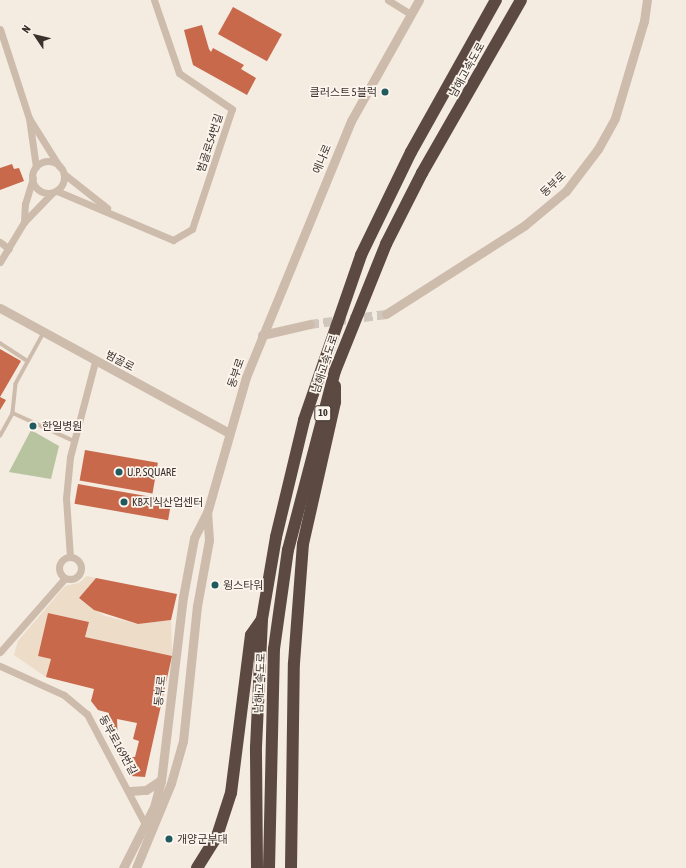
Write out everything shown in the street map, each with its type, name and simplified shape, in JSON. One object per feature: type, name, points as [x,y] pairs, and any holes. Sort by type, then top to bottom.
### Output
[{"type":"highway","name":"남해고속도로","points":[[257,868],[256,747],[262,619],[276,537],[304,420],[361,254],[411,152],[496,0]]},
{"type":"highway","name":"남해고속도로","points":[[269,868],[275,641],[288,550],[335,371],[386,244],[422,173],[521,0]]},
{"type":"highway","points":[[293,868],[294,663],[303,544],[335,402],[335,371]]},
{"type":"highway","points":[[197,868],[217,836],[232,793],[251,635],[262,619]]},
{"type":"street","name":"범골로54번길","points":[[109,210],[173,240],[182,237],[192,229],[232,116],[230,105],[189,82],[179,73],[154,0]]},
{"type":"street","points":[[388,0],[410,14]]},
{"type":"street","name":"에나로","points":[[262,335],[351,121],[419,0]]},
{"type":"street","name":"동부로","points":[[386,314],[525,225],[566,191],[598,149],[615,118],[644,21],[647,0]]},
{"type":"street","points":[[0,29],[3,50],[29,118],[64,174],[109,210]]},
{"type":"street","points":[[24,222],[24,204],[36,168],[29,118]]},
{"type":"street","points":[[36,168],[47,162],[59,166]]},
{"type":"street","points":[[0,262],[24,222],[63,184],[64,174]]},
{"type":"street","points":[[33,177],[39,190],[54,192],[109,210]]},
{"type":"street","points":[[0,242],[9,249]]},
{"type":"street","name":"범골로","points":[[0,308],[95,362],[230,433]]},
{"type":"street","points":[[262,335],[310,324]]},
{"type":"street","name":"동부로","points":[[123,868],[145,824],[161,780],[183,597],[194,538],[207,513],[230,433],[262,335]]},
{"type":"street","points":[[70,557],[66,498],[74,441],[95,362]]},
{"type":"street","name":"동부로","points":[[136,868],[150,835],[182,741],[197,606],[209,540],[207,513]]},
{"type":"street","points":[[65,578],[72,579],[81,572],[80,562],[70,557]]},
{"type":"street","points":[[65,578],[60,566],[70,557]]},
{"type":"street","points":[[0,652],[65,578]]},
{"type":"street","name":"동부로169번길","points":[[0,666],[76,702],[99,730],[130,791],[150,835]]},
{"type":"street","points":[[130,791],[146,790],[161,780]]},
{"type":"lane","points":[[0,436],[13,413],[16,384],[44,333]]},
{"type":"lane","points":[[0,344],[28,361]]},
{"type":"lane","points":[[13,413],[74,441]]},
{"type":"green space","points":[[31,430],[59,446],[51,479],[9,472]]},
{"type":"shaded area","points":[[87,576],[96,578],[79,599],[105,616],[138,624],[171,620],[172,656],[85,637],[89,622],[48,613],[38,656],[51,659],[46,677],[14,655],[18,641],[65,586],[79,583]]},
{"type":"building","points":[[233,7],[282,34],[267,61],[218,34]]},
{"type":"building","points":[[202,25],[211,52],[213,48],[244,65],[241,69],[256,78],[247,95],[193,65],[184,30]]},
{"type":"building","points":[[12,164],[14,169],[19,168],[24,181],[0,190],[0,168]]},
{"type":"building","points":[[0,349],[21,361],[0,397]]},
{"type":"building","points":[[0,397],[6,400],[0,410]]},
{"type":"building","name":"U.P. SQUARE","points":[[85,450],[158,463],[152,493],[80,481]]},
{"type":"building","name":"KB지식산업센터","points":[[78,484],[172,500],[168,520],[75,504]]},
{"type":"building","points":[[96,578],[177,594],[171,620],[138,624],[94,610],[79,598]]},
{"type":"building","points":[[48,613],[89,622],[85,637],[172,656],[145,777],[131,776],[113,742],[111,726],[107,725],[109,713],[98,710],[91,701],[94,689],[46,677],[51,659],[38,656]],"holes":[[[117,719],[137,723],[133,739],[139,741],[135,757],[128,757],[118,742]]]},
{"type":"tunnel","points":[[310,324],[386,314]]},
{"type":"place","name":"클러스트 5블럭","points":[[385,92]]},
{"type":"place","name":"한일병원","points":[[33,426]]},
{"type":"place","name":"U.P. SQUARE","points":[[119,472]]},
{"type":"place","name":"KB지식산업센터","points":[[124,502]]},
{"type":"place","name":"윙스타워","points":[[215,585]]},
{"type":"place","name":"개양군부대","points":[[169,839]]}]
